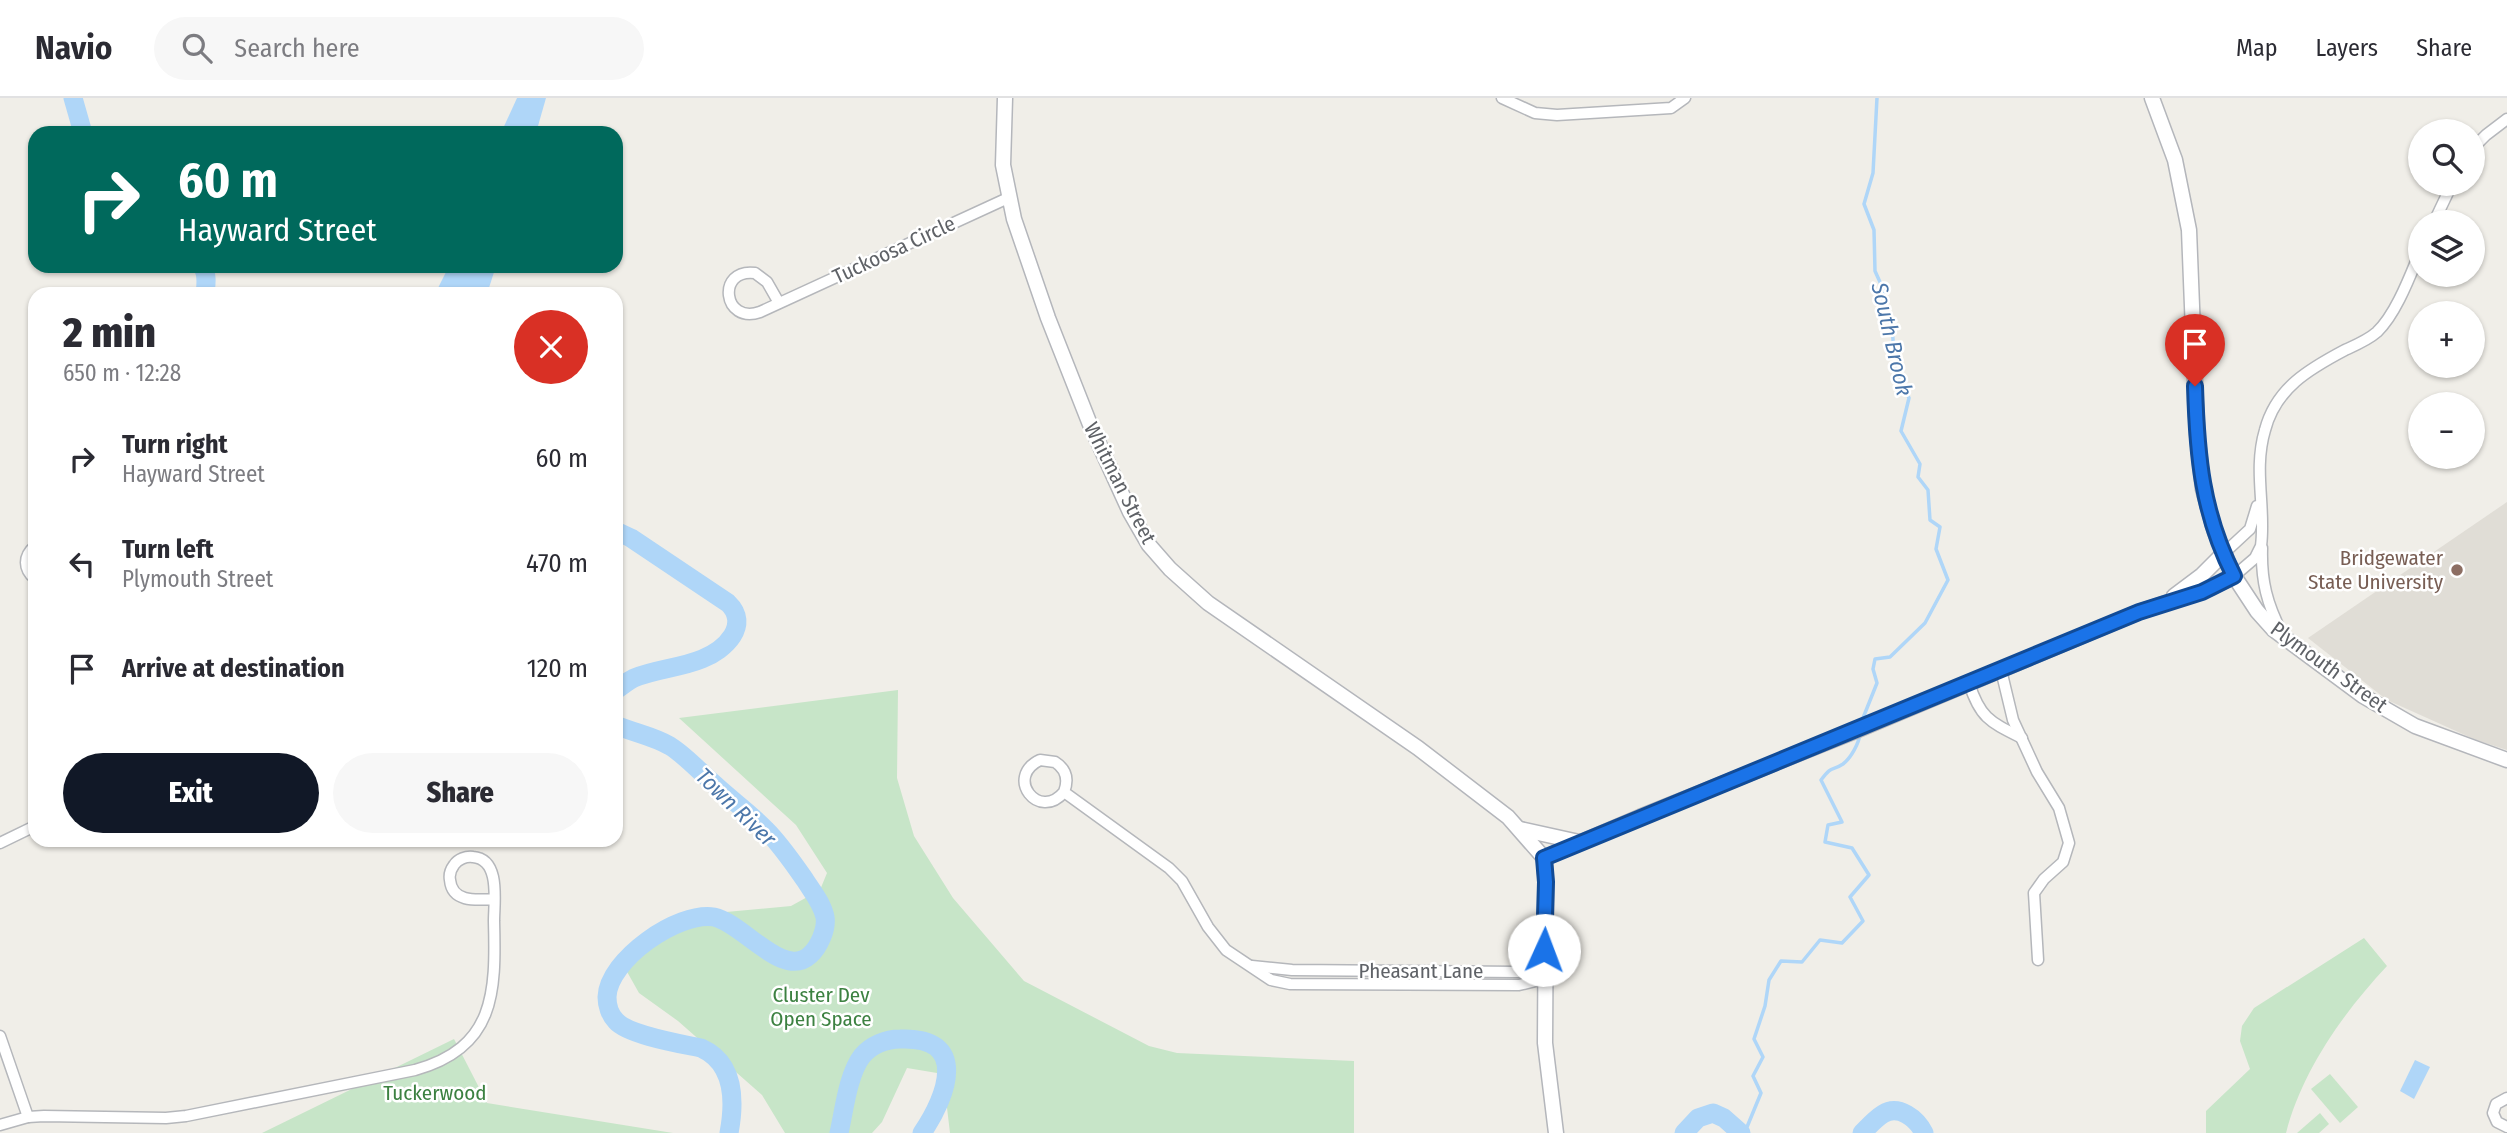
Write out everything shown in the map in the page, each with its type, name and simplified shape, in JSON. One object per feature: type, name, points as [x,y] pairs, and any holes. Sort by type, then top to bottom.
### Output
[{"type":"street","name":"Whitman Street","points":[[1005,98],[1003,148],[1008,198],[1048,318],[1096,440],[1139,529],[1159,557],[1208,603],[1418,748],[1520,829],[1544,858]]},
{"type":"street","points":[[1502,98],[1535,113],[1557,115],[1671,108],[1685,98]]},
{"type":"street","name":"Plymouth Street","points":[[2152,98],[2175,160],[2186,206],[2203,489],[2210,520],[2234,576],[2261,616],[2285,639],[2351,688],[2402,719],[2507,760]]},
{"type":"street","points":[[2485,136],[2507,119]]},
{"type":"street","name":"Tuckoosa Circle","points":[[779,303],[767,282],[755,273],[740,274],[730,284],[728,294],[731,303],[741,313],[755,314],[779,303],[1008,198]]},
{"type":"street","points":[[2285,639],[2263,587],[2263,528],[2259,497],[2263,439],[2268,419],[2279,398],[2292,383],[2306,372],[2367,340],[2378,331],[2408,279]]},
{"type":"street","points":[[2165,602],[2197,580],[2250,528],[2259,497]]},
{"type":"street","points":[[1556,1133],[1546,1062],[1544,858],[2165,602],[2202,592],[2234,576],[2258,555],[2263,528]]},
{"type":"street","points":[[28,554],[25,561],[28,571]]},
{"type":"street","points":[[2001,670],[2013,720],[2037,772],[2059,808],[2069,843],[2063,862],[2043,879],[2034,893],[2038,960]]},
{"type":"street","points":[[1969,683],[1975,702],[1990,723],[2022,738]]},
{"type":"street","points":[[1040,760],[1055,762],[1066,773],[1067,784],[1064,792],[1054,801],[1037,800],[1025,787],[1027,770],[1040,760]]},
{"type":"street","name":"Pheasant Lane","points":[[1064,792],[1170,868],[1182,881],[1222,945],[1267,978],[1284,984],[1382,985],[1519,985],[1544,979]]},
{"type":"street","points":[[0,843],[28,829]]},
{"type":"street","points":[[1520,829],[1580,842]]},
{"type":"street","points":[[0,1125],[28,1117],[187,1116],[401,1073],[438,1063],[465,1045],[478,1029],[494,989],[495,964],[494,899],[493,876],[487,863],[475,857],[457,861],[450,875],[451,886],[457,894],[467,899],[494,899]]},
{"type":"street","name":"Pheasant Lane","points":[[1251,965],[1292,970],[1519,972],[1544,979]]},
{"type":"street","points":[[1382,971],[1382,985]]},
{"type":"street","points":[[1416,971],[1416,985]]},
{"type":"street","points":[[0,1037],[28,1117]]},
{"type":"street","points":[[2507,1098],[2496,1104],[2493,1114],[2497,1122],[2507,1127]]},
{"type":"shaded area","name":"Bridgewater State University","points":[[2507,502],[2507,750],[2476,740],[2387,700],[2308,638]]},
{"type":"green space","name":"Cluster Dev Open Space","points":[[898,690],[897,778],[914,836],[953,898],[1024,981],[1149,1046],[1177,1053],[1354,1061],[1354,1133],[950,1133],[943,1074],[907,1068],[882,1122],[872,1133],[785,1133],[762,1095],[678,1021],[639,993],[621,961],[637,938],[672,917],[791,906],[820,890],[827,873],[796,825],[679,718]]},
{"type":"green space","points":[[2364,938],[2387,966],[2340,1023],[2313,1065],[2302,1087],[2286,1133],[2206,1133],[2206,1111],[2250,1069],[2240,1041],[2242,1026],[2254,1008]]},
{"type":"green space","name":"Tuckerwood","points":[[454,1039],[487,1103],[673,1133],[262,1133]]},
{"type":"green space","points":[[2330,1074],[2358,1107],[2340,1123],[2311,1089]]},
{"type":"green space","points":[[2320,1113],[2329,1124],[2319,1133],[2297,1133]]},
{"type":"water","points":[[517,98],[546,98],[538,126],[504,126]]},
{"type":"water","points":[[446,273],[494,273],[489,287],[438,287]]},
{"type":"water","points":[[2415,1060],[2430,1067],[2414,1099],[2400,1091]]},
{"type":"waterway","points":[[73,98],[81,126]]},
{"type":"waterway","name":"South Brook","points":[[1861,723],[1877,683],[1873,669],[1875,659],[1890,657],[1925,623],[1948,580],[1936,549],[1940,527],[1930,520],[1928,490],[1918,477],[1920,464],[1901,431],[1909,398],[1895,367],[1892,326],[1882,311],[1884,291],[1875,271],[1874,230],[1864,204],[1873,173],[1877,98]]},
{"type":"waterway","points":[[205,273],[206,287]]},
{"type":"waterway","name":"Town River","points":[[623,534],[728,603],[737,620],[732,636],[711,655],[634,678],[623,685]]},
{"type":"waterway","name":"Town River","points":[[623,728],[670,746],[754,818],[791,861],[816,897],[825,917],[824,932],[819,943],[810,955],[799,961],[775,956],[725,921],[714,917],[699,917],[682,922],[647,941],[619,968],[610,983],[608,1007],[614,1019],[622,1026],[656,1038],[701,1048],[721,1063],[732,1096],[729,1133]]},
{"type":"waterway","name":"South Brook","points":[[1741,1132],[1747,1127],[1761,1093],[1753,1076],[1763,1057],[1754,1039],[1765,1006],[1769,980],[1781,961],[1802,962],[1820,940],[1842,943],[1863,921],[1850,897],[1869,875],[1852,848],[1825,842],[1828,825],[1842,822],[1821,780],[1830,770],[1849,758],[1860,734]]},
{"type":"waterway","name":"Town River","points":[[839,1133],[850,1082],[862,1056],[879,1043],[900,1039],[922,1041],[936,1047],[944,1057],[947,1071],[945,1086],[922,1133]]},
{"type":"waterway","name":"Town River","points":[[1862,1133],[1889,1111],[1907,1114],[1924,1133]]},
{"type":"waterway","name":"Town River","points":[[1684,1133],[1698,1118],[1713,1113],[1724,1118],[1741,1133]]},
{"type":"place","name":"Bridgewater State University","points":[[2457,570]]},
{"type":"route","points":[[1544,950],[1544,858],[2139,612],[2202,592],[2234,576],[2214,533],[2203,489],[2195,386]]}]
